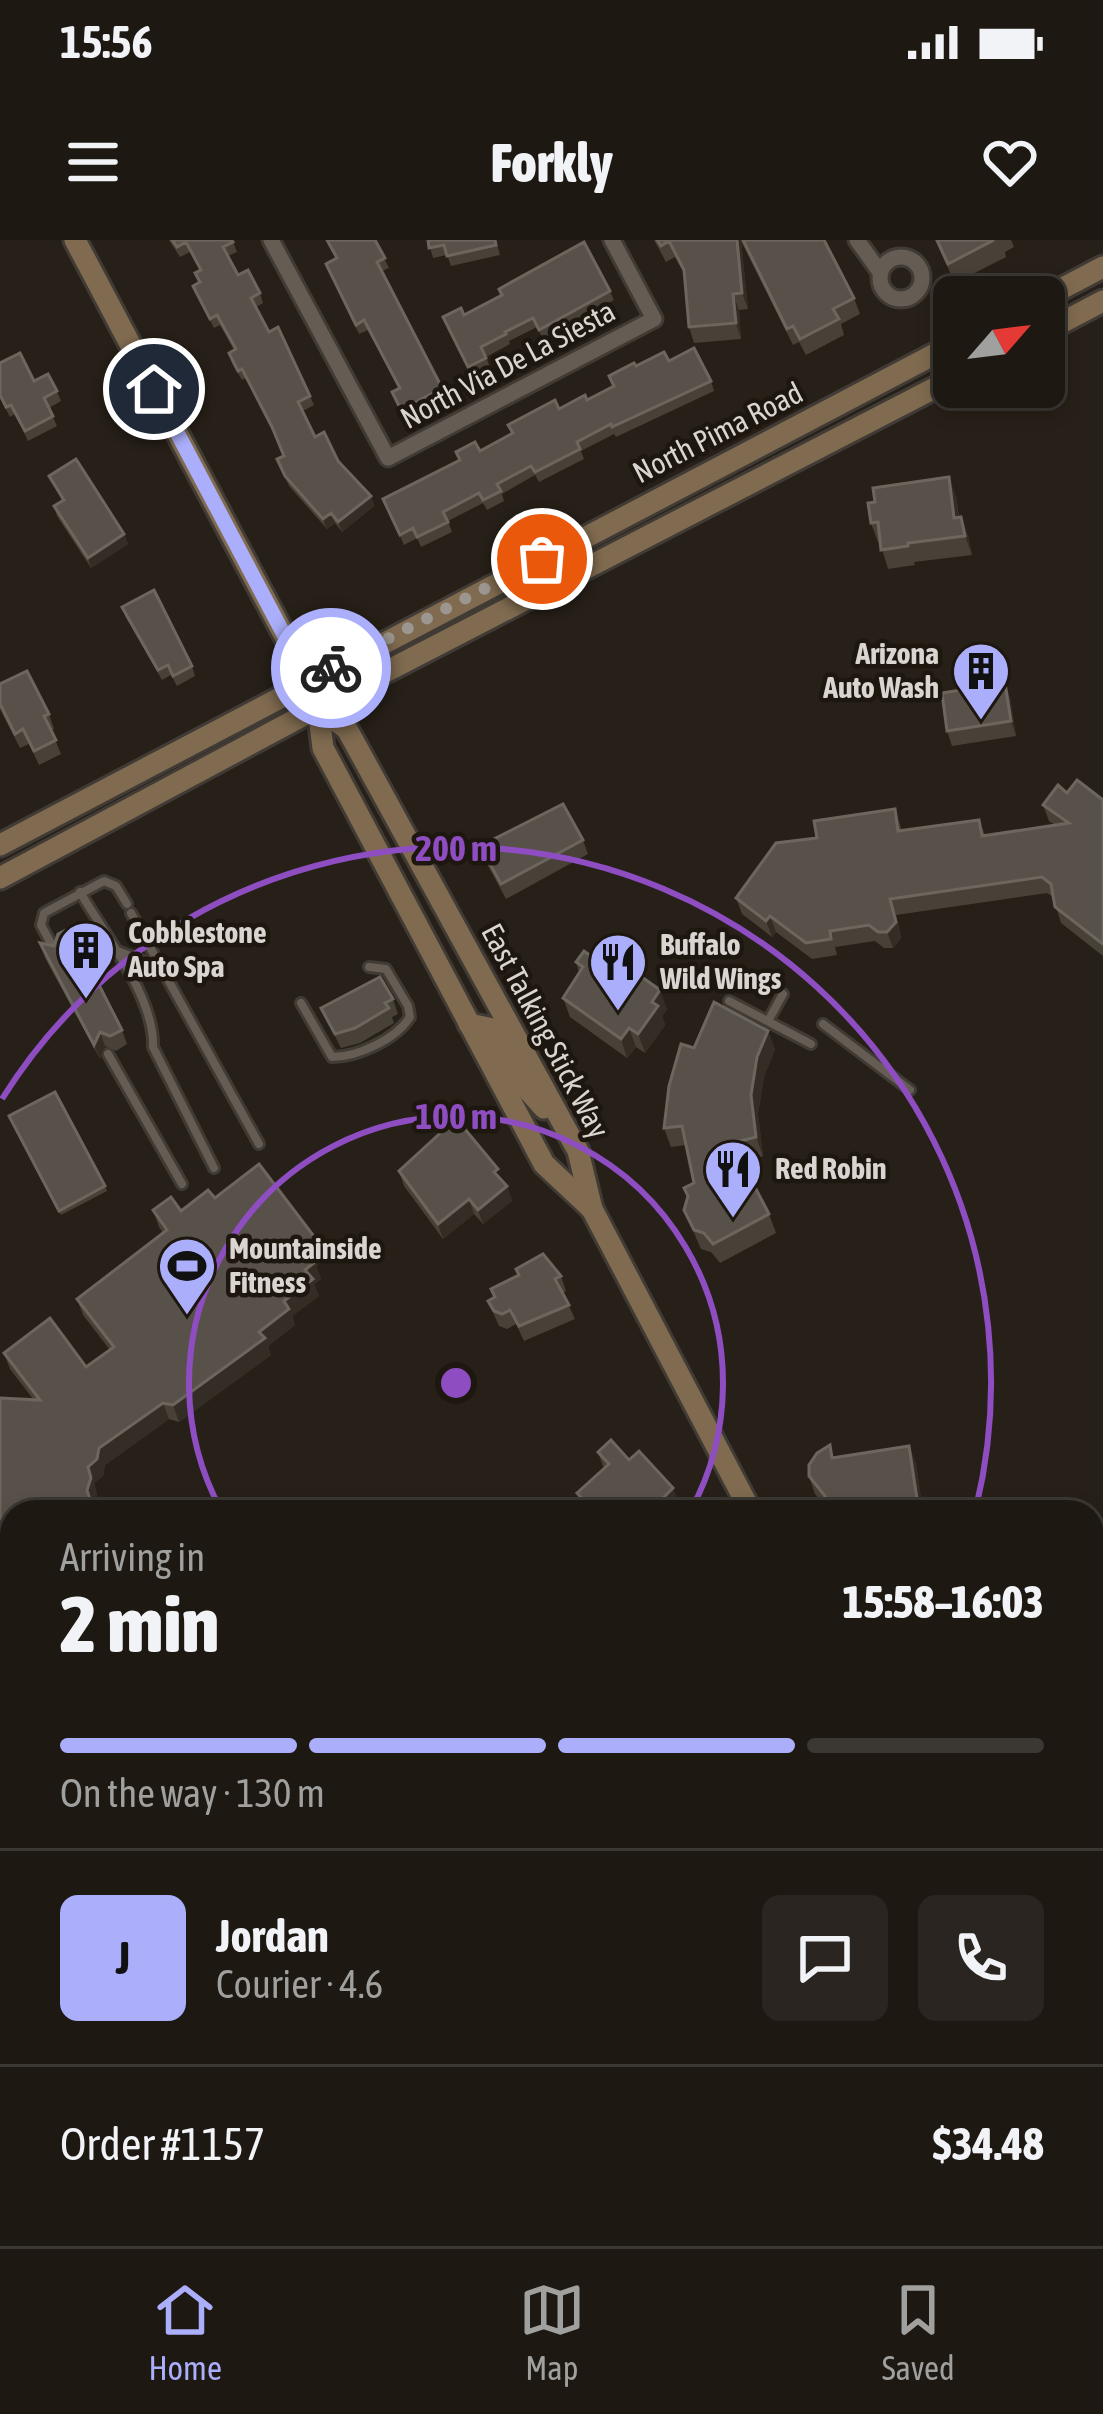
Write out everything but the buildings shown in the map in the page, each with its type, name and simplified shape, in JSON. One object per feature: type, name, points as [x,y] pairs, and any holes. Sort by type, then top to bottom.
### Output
[{"type":"main road","points":[[75,240],[308,680],[318,708]]},
{"type":"main road","points":[[1065,287],[1103,267]]},
{"type":"main road","points":[[1065,321],[1103,301]]},
{"type":"main road","name":"North Pima Road","points":[[0,845],[933,355]]},
{"type":"main road","name":"North Pima Road","points":[[0,878],[933,390]]},
{"type":"main road","points":[[638,541],[640,522],[773,452],[794,428]]},
{"type":"main road","name":"East Talking Stick Way","points":[[318,708],[323,748],[544,1164],[592,1209]]},
{"type":"main road","name":"East Talking Stick Way","points":[[318,708],[347,729],[578,1151],[592,1209],[746,1500]]},
{"type":"main road","points":[[469,1024],[494,1029],[528,1090],[564,1126]]},
{"type":"street","name":"North Via De La Siesta","points":[[271,240],[388,458],[654,319],[612,240]]},
{"type":"street","points":[[857,240],[880,272]]},
{"type":"lane","points":[[56,953],[41,925],[44,913],[104,881],[116,886],[259,1144]]},
{"type":"lane","points":[[80,892],[154,1025],[153,1047],[214,1168]]},
{"type":"lane","points":[[113,950],[161,968]]},
{"type":"lane","points":[[301,1003],[332,1057],[346,1057],[397,1032],[410,1017],[408,1006],[386,970],[369,967]]},
{"type":"lane","points":[[768,1021],[783,994]]},
{"type":"lane","points":[[729,1001],[812,1044]]},
{"type":"lane","points":[[823,1024],[910,1090]]},
{"type":"lane","points":[[108,1054],[182,1184]]},
{"type":"way so far","points":[[331,668],[542,559]]},
{"type":"place","name":"Arizona Auto Wash","points":[[981,722]]},
{"type":"place","name":"Cobblestone Auto Spa","points":[[86,1001]]},
{"type":"place","name":"Buffalo Wild Wings","points":[[618,1013]]},
{"type":"place","name":"Red Robin","points":[[733,1220]]},
{"type":"place","name":"Mountainside Fitness","points":[[187,1317]]},
{"type":"route","points":[[154,389],[308,680],[331,668]]}]
